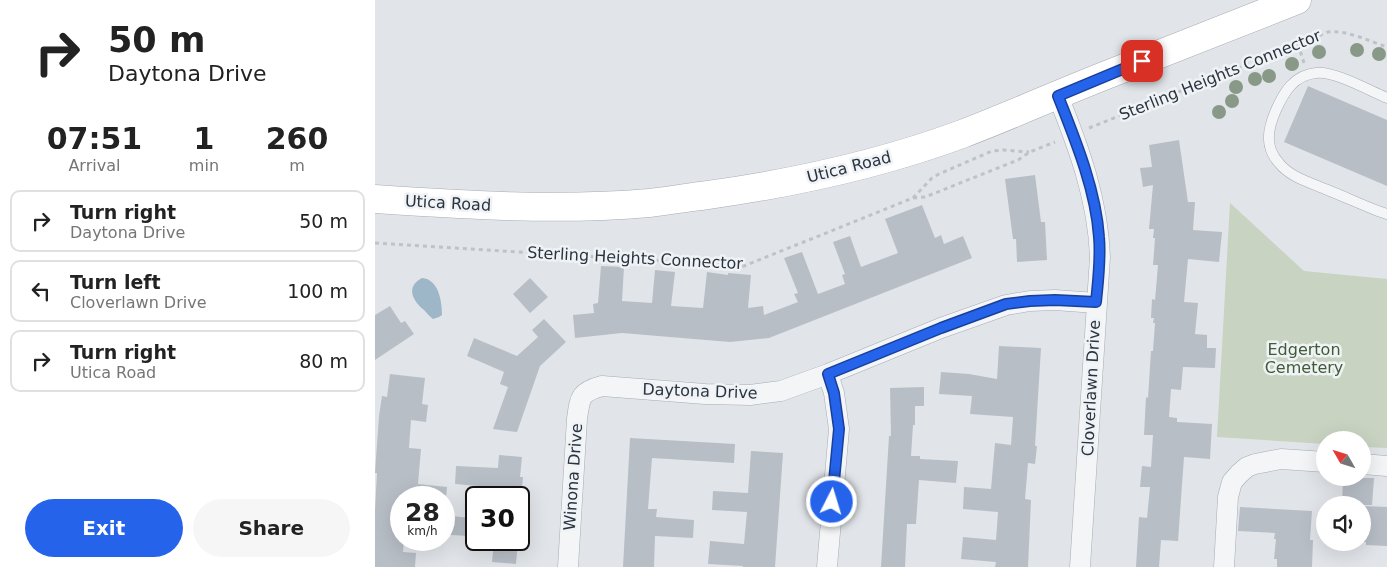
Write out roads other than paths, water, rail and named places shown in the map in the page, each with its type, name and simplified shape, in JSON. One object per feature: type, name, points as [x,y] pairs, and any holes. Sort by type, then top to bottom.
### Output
[{"type":"street","name":"Utica Road","points":[[375,199],[550,208],[596,206],[650,203],[737,191],[798,180],[865,164],[961,134],[1297,0]]},
{"type":"street","name":"Cloverlawn Drive","points":[[1058,96],[1073,135],[1095,208],[1100,257],[1080,567]]},
{"type":"street","name":"Daytona Drive","points":[[589,390],[602,386],[705,394],[750,395],[781,391],[1006,304],[1055,300],[1096,302]]},
{"type":"street","points":[[827,567],[839,429],[834,393],[828,374]]},
{"type":"street","name":"Winona Drive","points":[[568,567],[579,401],[589,390]]},
{"type":"street","points":[[1224,567],[1228,497],[1232,482],[1247,467],[1255,464],[1281,459],[1316,461]]},
{"type":"street","points":[[1371,465],[1387,466]]},
{"type":"lane","points":[[1387,98],[1331,74],[1315,73],[1301,77],[1286,90],[1274,114],[1269,131],[1270,148],[1273,156],[1287,171],[1369,208],[1387,214]]},
{"type":"water","points":[[422,278],[428,279],[436,287],[441,304],[442,315],[439,317],[433,319],[420,306],[412,294],[414,286]]},
{"type":"park label","name":"Edgerton Cemetery","points":[[1304,358]]}]
